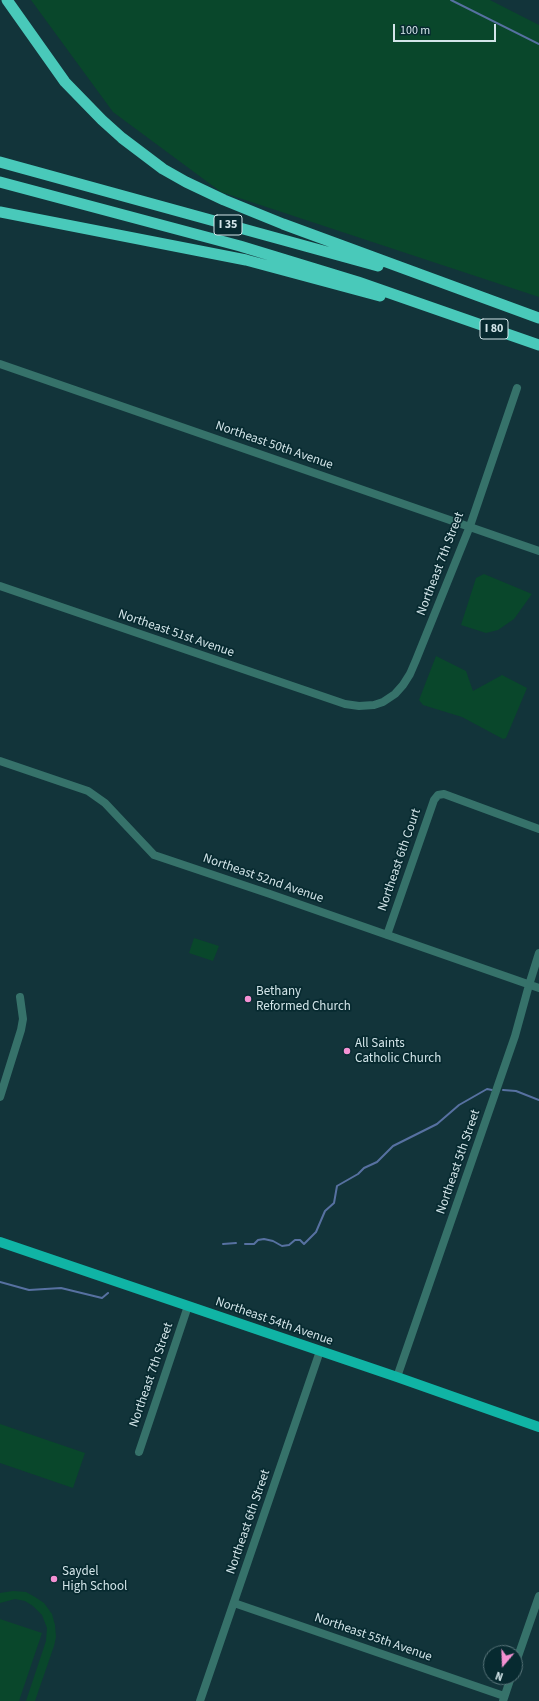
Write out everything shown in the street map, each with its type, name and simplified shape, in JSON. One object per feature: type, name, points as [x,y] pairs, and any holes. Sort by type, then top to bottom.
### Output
[{"type":"highway","points":[[7,0],[65,82],[122,138],[164,169],[186,182],[224,200],[344,247],[456,288]]},
{"type":"highway","name":"I 35","points":[[0,162],[456,288],[539,318]]},
{"type":"highway","name":"I 80","points":[[0,182],[240,246],[358,282],[539,345]]},
{"type":"highway","points":[[0,212],[246,260],[448,313]]},
{"type":"main road","name":"Northeast 54th Avenue","points":[[0,1242],[397,1377],[539,1428]]},
{"type":"street","name":"Northeast 50th Avenue","points":[[0,364],[539,551]]},
{"type":"street","name":"Northeast 7th Street","points":[[345,704],[359,706],[374,705],[389,698],[403,685],[410,674],[470,526],[517,388]]},
{"type":"street","name":"Northeast 51st Avenue","points":[[0,586],[345,704]]},
{"type":"street","name":"Northeast 52nd Avenue","points":[[0,761],[88,791],[105,803],[154,856],[539,988]]},
{"type":"street","name":"Northeast 6th Court","points":[[387,935],[434,800],[438,795],[444,794],[539,829]]},
{"type":"street","name":"Northeast 5th Street","points":[[397,1377],[515,1036],[528,985],[539,953]]},
{"type":"street","points":[[0,1097],[21,1030],[23,1019],[20,997]]},
{"type":"street","name":"Northeast 7th Street","points":[[139,1452],[188,1306]]},
{"type":"street","name":"Northeast 6th Street","points":[[200,1701],[320,1351]]},
{"type":"street","points":[[522,1645],[539,1596]]},
{"type":"street","name":"Northeast 55th Avenue","points":[[234,1602],[503,1699]]},
{"type":"street","points":[[503,1699],[508,1685]]},
{"type":"green space","points":[[31,0],[490,0],[539,25],[539,297],[221,192],[113,112]]},
{"type":"green space","points":[[484,574],[532,594],[514,619],[498,630],[486,633],[461,625],[476,578]]},
{"type":"green space","points":[[436,656],[466,671],[473,691],[502,675],[527,688],[506,738],[503,739],[462,717],[423,705],[419,700]]},
{"type":"green space","points":[[194,938],[219,946],[213,961],[189,953]]},
{"type":"green space","points":[[0,1424],[85,1453],[73,1488],[0,1463]]},
{"type":"green space","points":[[13,1591],[26,1592],[44,1603],[52,1614],[55,1625],[56,1637],[54,1646],[35,1701],[26,1701],[46,1641],[47,1628],[42,1615],[33,1606],[25,1601],[15,1599],[0,1603],[0,1593]]},
{"type":"green space","points":[[0,1619],[42,1633],[19,1701],[0,1701]]},
{"type":"waterway","points":[[451,0],[539,44]]},
{"type":"waterway","points":[[245,1244],[254,1244],[258,1240],[264,1239],[273,1241],[282,1246],[289,1245],[295,1240],[300,1240],[304,1244],[316,1232],[325,1211],[334,1203],[337,1186],[358,1174],[364,1168],[377,1162],[393,1146],[437,1124],[459,1105],[487,1089],[492,1090]]},
{"type":"waterway","points":[[503,1090],[516,1091],[539,1100]]},
{"type":"waterway","points":[[223,1244],[236,1243]]},
{"type":"waterway","points":[[0,1282],[29,1290],[61,1288],[102,1298],[108,1293]]},
{"type":"place","name":"Bethany Reformed Church","points":[[248,999]]},
{"type":"place","name":"All Saints Catholic Church","points":[[347,1051]]},
{"type":"place","name":"Saydel High School","points":[[54,1579]]}]
